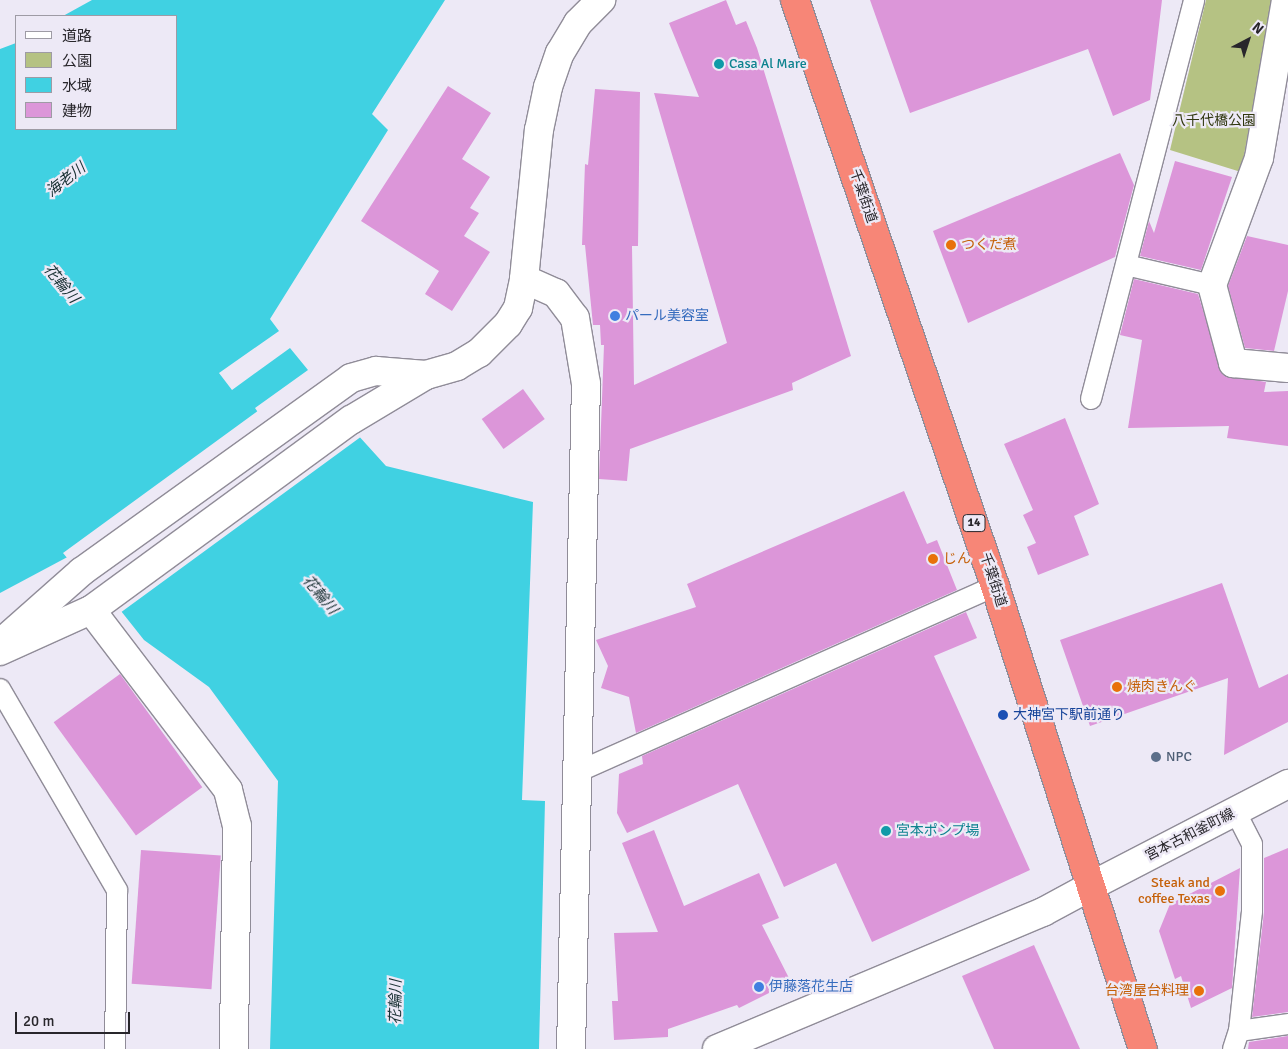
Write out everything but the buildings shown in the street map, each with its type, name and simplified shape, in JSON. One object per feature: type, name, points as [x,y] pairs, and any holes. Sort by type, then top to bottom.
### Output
[{"type":"highway","name":"千葉街道","points":[[795,0],[995,586],[1143,1049]]},
{"type":"street","points":[[0,651],[97,606],[351,420],[426,375],[457,366],[479,353],[518,308],[524,278],[539,130],[548,87],[560,53],[578,23],[601,0]]},
{"type":"street","points":[[1286,0],[1259,158],[1212,285],[1233,363],[1288,368]]},
{"type":"street","points":[[524,278],[556,294],[576,318],[586,384],[575,773],[571,1049]]},
{"type":"street","points":[[0,643],[81,572],[351,378],[376,371],[426,375]]},
{"type":"street","points":[[97,606],[228,790],[237,826],[234,1049]]},
{"type":"street","name":"宮本古和釜町線","points":[[717,1049],[1043,912],[1288,784]]},
{"type":"lane","points":[[1091,399],[1194,0]]},
{"type":"lane","points":[[1126,265],[1212,285]]},
{"type":"lane","points":[[575,773],[995,586]]},
{"type":"lane","points":[[0,689],[117,890],[116,1049]]},
{"type":"lane","points":[[1236,812],[1252,844],[1252,911],[1236,1040],[1288,1024]]},
{"type":"green space","name":"八千代橋公園","points":[[1206,0],[1272,0],[1241,172],[1170,150]]},
{"type":"water","points":[[92,0],[445,0],[372,114],[388,130],[270,319],[279,331],[219,373],[232,390],[290,348],[308,370],[255,408],[266,424],[337,412],[386,466],[533,502],[522,800],[545,801],[539,1049],[270,1049],[278,781],[209,687],[144,640],[75,553],[0,593],[0,49],[15,43],[15,130],[178,130],[178,15],[65,15]]},
{"type":"pier","points":[[318,384],[362,436],[120,613],[75,556],[68,559],[63,553],[259,410],[267,420]]},
{"type":"place","name":"Casa Al Mare","points":[[719,64]]},
{"type":"place","name":"つくだ煮","points":[[951,245]]},
{"type":"place","name":"パール美容室","points":[[615,316]]},
{"type":"place","name":"じん","points":[[933,559]]},
{"type":"place","name":"焼肉きんぐ","points":[[1117,687]]},
{"type":"place","name":"大神宮下駅前通り","points":[[1003,715]]},
{"type":"place","name":"NPC","points":[[1156,757]]},
{"type":"place","name":"宮本ポンプ場","points":[[886,831]]},
{"type":"place","name":"Steak and coffee Texas","points":[[1220,891]]},
{"type":"place","name":"伊藤落花生店","points":[[759,987]]},
{"type":"place","name":"台湾屋台料理","points":[[1199,991]]},
{"type":"water label","name":"海老川","points":[[66,180]]},
{"type":"water label","name":"花輪川","points":[[61,284]]},
{"type":"water label","name":"花輪川","points":[[320,595]]},
{"type":"water label","name":"花輪川","points":[[396,1002]]}]
